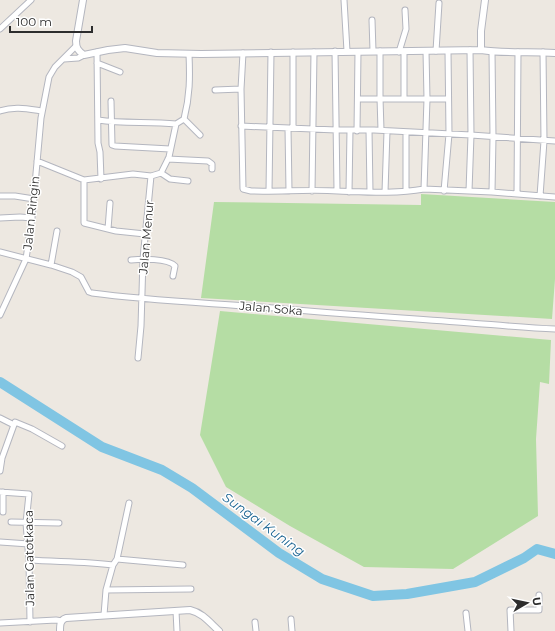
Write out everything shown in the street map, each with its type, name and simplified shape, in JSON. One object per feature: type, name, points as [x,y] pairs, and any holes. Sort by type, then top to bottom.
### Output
[{"type":"street","points":[[0,29],[31,0]]},
{"type":"street","points":[[84,0],[76,35],[76,46],[84,55]]},
{"type":"street","points":[[344,0],[347,51]]},
{"type":"street","points":[[481,50],[481,31],[485,0]]},
{"type":"street","points":[[436,51],[438,3]]},
{"type":"street","points":[[404,98],[402,52],[406,29],[405,10]]},
{"type":"street","points":[[372,20],[373,51]]},
{"type":"street","name":"Jalan Ringin","points":[[0,315],[26,259],[32,218],[42,111],[51,72],[76,46]]},
{"type":"street","points":[[64,59],[78,58],[97,52],[125,48],[157,53],[189,54],[470,50],[492,52],[555,53]]},
{"type":"street","points":[[469,191],[471,135],[470,50]]},
{"type":"street","points":[[335,51],[337,190]]},
{"type":"street","points":[[380,51],[380,98],[384,131],[385,192]]},
{"type":"street","points":[[424,189],[427,99],[426,51]]},
{"type":"street","points":[[444,191],[449,134],[448,51]]},
{"type":"street","points":[[97,52],[101,179]]},
{"type":"street","points":[[269,191],[271,52]]},
{"type":"street","points":[[289,191],[293,52]]},
{"type":"street","points":[[312,191],[314,52]]},
{"type":"street","points":[[357,130],[358,52]]},
{"type":"street","points":[[492,52],[492,192]]},
{"type":"street","points":[[517,194],[518,52]]},
{"type":"street","points":[[540,196],[544,140],[543,52]]},
{"type":"street","points":[[243,53],[241,89],[243,189],[251,191],[337,190],[349,192],[385,192],[424,189],[555,197]]},
{"type":"street","points":[[98,120],[112,122],[159,122],[176,124],[184,119],[190,87],[189,54]]},
{"type":"street","points":[[97,63],[120,72]]},
{"type":"street","points":[[215,90],[241,89]]},
{"type":"street","points":[[358,99],[448,99]]},
{"type":"street","points":[[111,101],[112,145],[170,149]]},
{"type":"street","points":[[0,110],[7,108],[19,108],[42,111]]},
{"type":"street","points":[[184,119],[200,134]]},
{"type":"street","points":[[37,161],[84,180],[134,174],[151,176],[161,172],[168,159],[176,124]]},
{"type":"street","points":[[242,126],[369,130],[555,141]]},
{"type":"street","points":[[349,192],[350,130]]},
{"type":"street","points":[[369,130],[370,192]]},
{"type":"street","points":[[406,132],[406,191]]},
{"type":"street","points":[[168,159],[208,161],[212,164],[212,169]]},
{"type":"street","points":[[161,172],[170,179],[188,181]]},
{"type":"street","name":"Jalan Menur","points":[[138,358],[143,259],[151,176]]},
{"type":"street","points":[[84,180],[84,223],[108,229],[145,234]]},
{"type":"street","points":[[0,196],[34,198]]},
{"type":"street","points":[[108,229],[110,203]]},
{"type":"street","points":[[0,218],[32,218]]},
{"type":"street","points":[[51,265],[57,231]]},
{"type":"street","name":"Jalan Soka","points":[[0,252],[51,265],[77,274],[81,277],[89,292],[92,293],[183,303],[223,304],[520,328],[555,329]]},
{"type":"street","points":[[131,260],[143,259],[164,261],[173,264],[175,266],[174,276]]},
{"type":"street","points":[[0,418],[14,424],[17,422],[62,446]]},
{"type":"street","points":[[0,471],[2,458],[14,424]]},
{"type":"street","points":[[2,492],[3,512]]},
{"type":"street","name":"Jalan Gatotkaca","points":[[2,492],[29,494],[26,523],[29,560],[30,622]]},
{"type":"street","points":[[104,615],[106,590],[113,565],[117,560],[129,503]]},
{"type":"street","points":[[11,522],[59,523]]},
{"type":"street","points":[[0,542],[28,544]]},
{"type":"street","points":[[29,560],[66,563],[90,562],[113,565]]},
{"type":"street","points":[[117,560],[183,565]]},
{"type":"street","points":[[106,590],[191,589]]},
{"type":"street","points":[[511,631],[510,610],[538,610],[539,595]]},
{"type":"street","points":[[0,623],[62,621],[66,618],[81,616],[190,610],[197,612],[219,631]]},
{"type":"street","points":[[176,611],[177,631]]},
{"type":"street","points":[[466,612],[468,631]]},
{"type":"street","points":[[291,619],[292,631]]},
{"type":"street","points":[[60,631],[62,621]]},
{"type":"street","points":[[255,622],[256,631]]},
{"type":"green space","points":[[421,194],[555,202],[555,279],[552,319],[201,298],[214,202],[421,205]]},
{"type":"green space","points":[[220,311],[551,340],[549,384],[540,382],[536,439],[538,516],[453,569],[364,567],[290,526],[226,487],[200,435]]},
{"type":"waterway","name":"Sungai Kuning","points":[[0,382],[102,447],[162,470],[192,488],[279,553],[322,579],[373,596],[407,594],[475,582],[524,558],[537,549],[555,554]]}]
